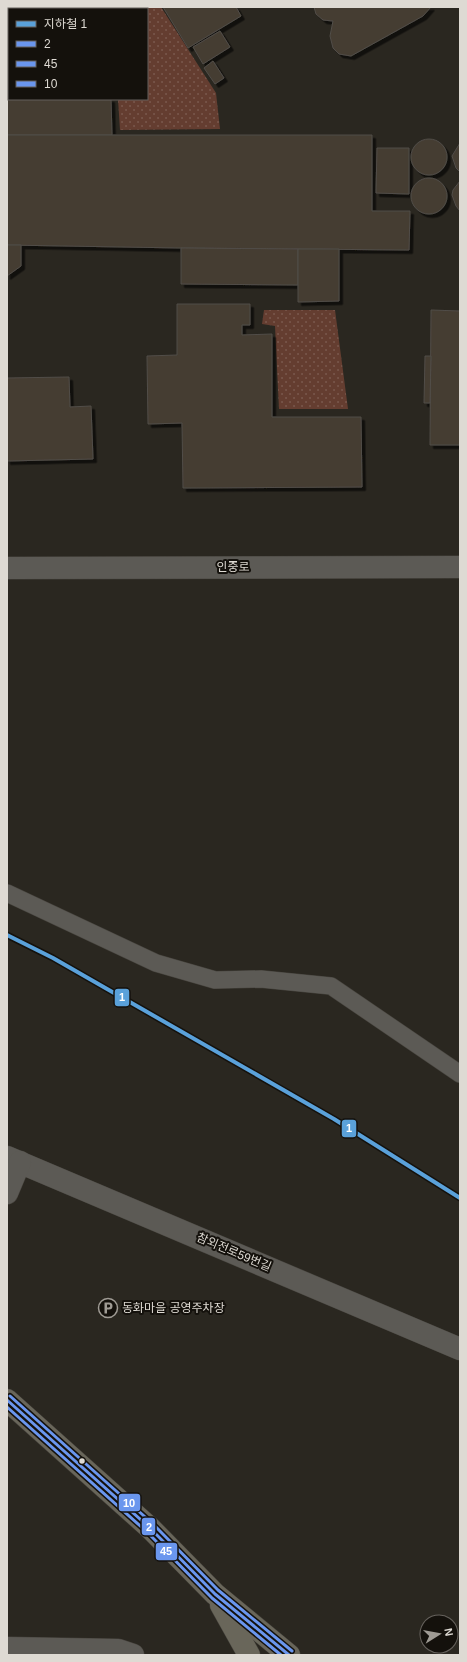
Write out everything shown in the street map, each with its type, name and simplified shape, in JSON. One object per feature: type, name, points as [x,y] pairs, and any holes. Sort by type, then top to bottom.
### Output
[{"type":"main road","points":[[7,1400],[150,1528],[215,1594],[289,1655]]},
{"type":"main road","points":[[215,1594],[250,1655]]},
{"type":"street","name":"인중로","points":[[7,568],[460,567]]},
{"type":"street","points":[[7,1193],[13,1159]]},
{"type":"street","name":"참외전로59번길","points":[[13,1159],[460,1349]]},
{"type":"street","points":[[7,1648],[126,1653]]},
{"type":"lane","points":[[7,892],[156,963],[216,980],[261,980],[331,986],[460,1074]]},
{"type":"shaded area","points":[[161,7],[216,93],[220,129],[120,130],[118,100],[148,100],[148,8],[99,8]]},
{"type":"shaded area","points":[[264,310],[335,310],[348,409],[279,409],[275,326],[262,324]]},
{"type":"building","points":[[7,7],[95,7],[8,8],[7,31]]},
{"type":"building","points":[[163,7],[236,7],[241,16],[188,48]]},
{"type":"building","points":[[314,7],[431,7],[423,16],[351,56],[339,54],[333,48],[330,36],[333,21],[323,20],[316,14]]},
{"type":"building","points":[[220,31],[230,47],[203,64],[193,47]]},
{"type":"building","points":[[7,37],[8,100],[111,100],[112,135],[7,135]]},
{"type":"building","points":[[213,61],[224,78],[215,84],[204,68]]},
{"type":"building","points":[[7,135],[372,135],[372,211],[410,211],[409,250],[7,245]]},
{"type":"building","points":[[429,139],[439,142],[444,147],[447,157],[444,167],[439,172],[429,175],[419,172],[414,167],[411,157],[414,147],[419,142]]},
{"type":"building","points":[[460,143],[460,172],[456,168],[452,156]]},
{"type":"building","points":[[377,148],[409,148],[409,194],[376,193]]},
{"type":"building","points":[[429,178],[439,181],[444,186],[447,196],[444,206],[439,211],[429,214],[419,211],[414,206],[411,196],[414,186],[419,181]]},
{"type":"building","points":[[460,181],[460,211],[456,206],[452,195],[453,190]]},
{"type":"building","points":[[7,245],[21,245],[21,266],[7,276]]},
{"type":"building","points":[[181,248],[298,249],[298,285],[181,284]]},
{"type":"building","points":[[298,249],[339,249],[339,301],[298,302]]},
{"type":"building","points":[[177,304],[250,304],[250,325],[242,325],[242,335],[272,334],[272,417],[361,417],[362,487],[183,488],[182,423],[148,424],[147,356],[177,355]]},
{"type":"building","points":[[431,310],[460,311],[460,445],[430,445]]},
{"type":"building","points":[[425,356],[431,356],[430,403],[424,403]]},
{"type":"building","points":[[69,377],[70,407],[91,406],[93,459],[7,461],[7,378]]},
{"type":"metro line","name":"1","points":[[7,935],[53,958],[334,1119],[460,1198]]},
{"type":"transit line","name":"10","points":[[10,1396],[153,1524],[218,1590],[292,1651]]},
{"type":"transit line","name":"2","points":[[7,1400],[150,1528],[215,1594],[289,1655]]},
{"type":"transit line","name":"45","points":[[7,1407],[147,1532],[212,1598],[281,1655]]},
{"type":"place","name":"동화마을 공영주차장","points":[[108,1308]]}]
